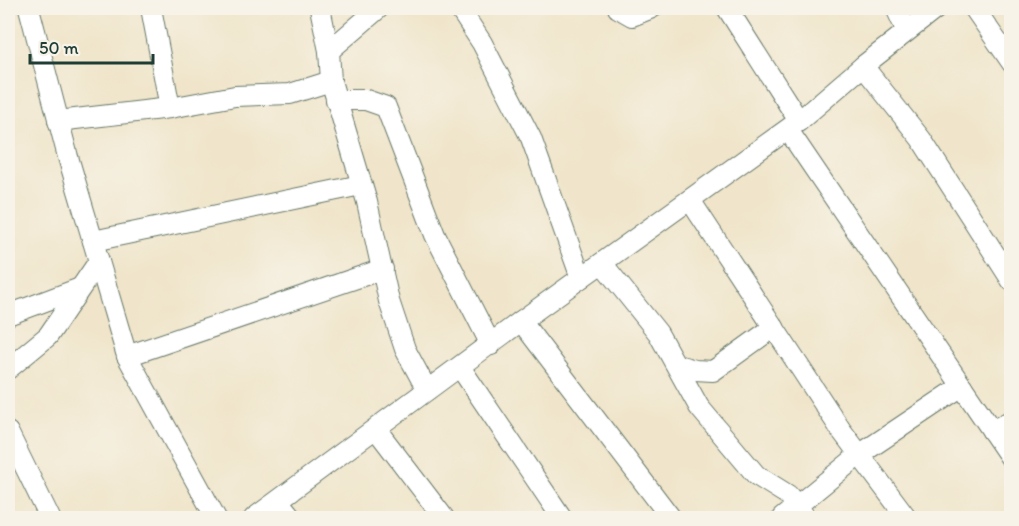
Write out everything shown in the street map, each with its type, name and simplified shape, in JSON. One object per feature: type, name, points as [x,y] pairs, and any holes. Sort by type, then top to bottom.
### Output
[{"type":"street","points":[[29,8],[58,121],[127,356],[216,519]]},
{"type":"street","points":[[151,8],[170,108]]},
{"type":"street","points":[[320,8],[329,51],[331,81],[361,185],[399,333],[427,390]]},
{"type":"street","points":[[329,51],[379,8]]},
{"type":"street","points":[[459,8],[487,53],[531,138],[581,278]]},
{"type":"street","points":[[618,8],[632,16],[652,8]]},
{"type":"street","points":[[727,8],[741,17],[794,125],[1011,460]]},
{"type":"street","points":[[896,8],[906,30]]},
{"type":"street","points":[[254,519],[521,321],[794,125],[906,30],[937,8]]},
{"type":"street","points":[[974,8],[1011,63]]},
{"type":"street","points":[[863,66],[921,139],[1011,281]]},
{"type":"street","points":[[58,121],[170,108],[235,96],[290,94],[331,81]]},
{"type":"street","points":[[336,100],[366,100],[386,107],[435,235],[491,345]]},
{"type":"street","points":[[93,241],[361,185]]},
{"type":"street","points":[[690,200],[859,455],[907,519]]},
{"type":"street","points":[[8,369],[48,336],[99,261]]},
{"type":"street","points":[[602,263],[658,333],[699,407],[756,475],[788,495],[795,514],[859,455],[962,386]]},
{"type":"street","points":[[127,356],[383,270]]},
{"type":"street","points":[[8,315],[80,288]]},
{"type":"street","points":[[521,321],[671,519]]},
{"type":"street","points":[[677,365],[695,370],[713,371],[774,327]]},
{"type":"street","points":[[460,367],[562,519]]},
{"type":"street","points":[[992,431],[1011,420]]},
{"type":"street","points":[[376,429],[444,519]]},
{"type":"street","points":[[8,432],[50,519]]},
{"type":"street","points":[[279,502],[292,519]]}]
